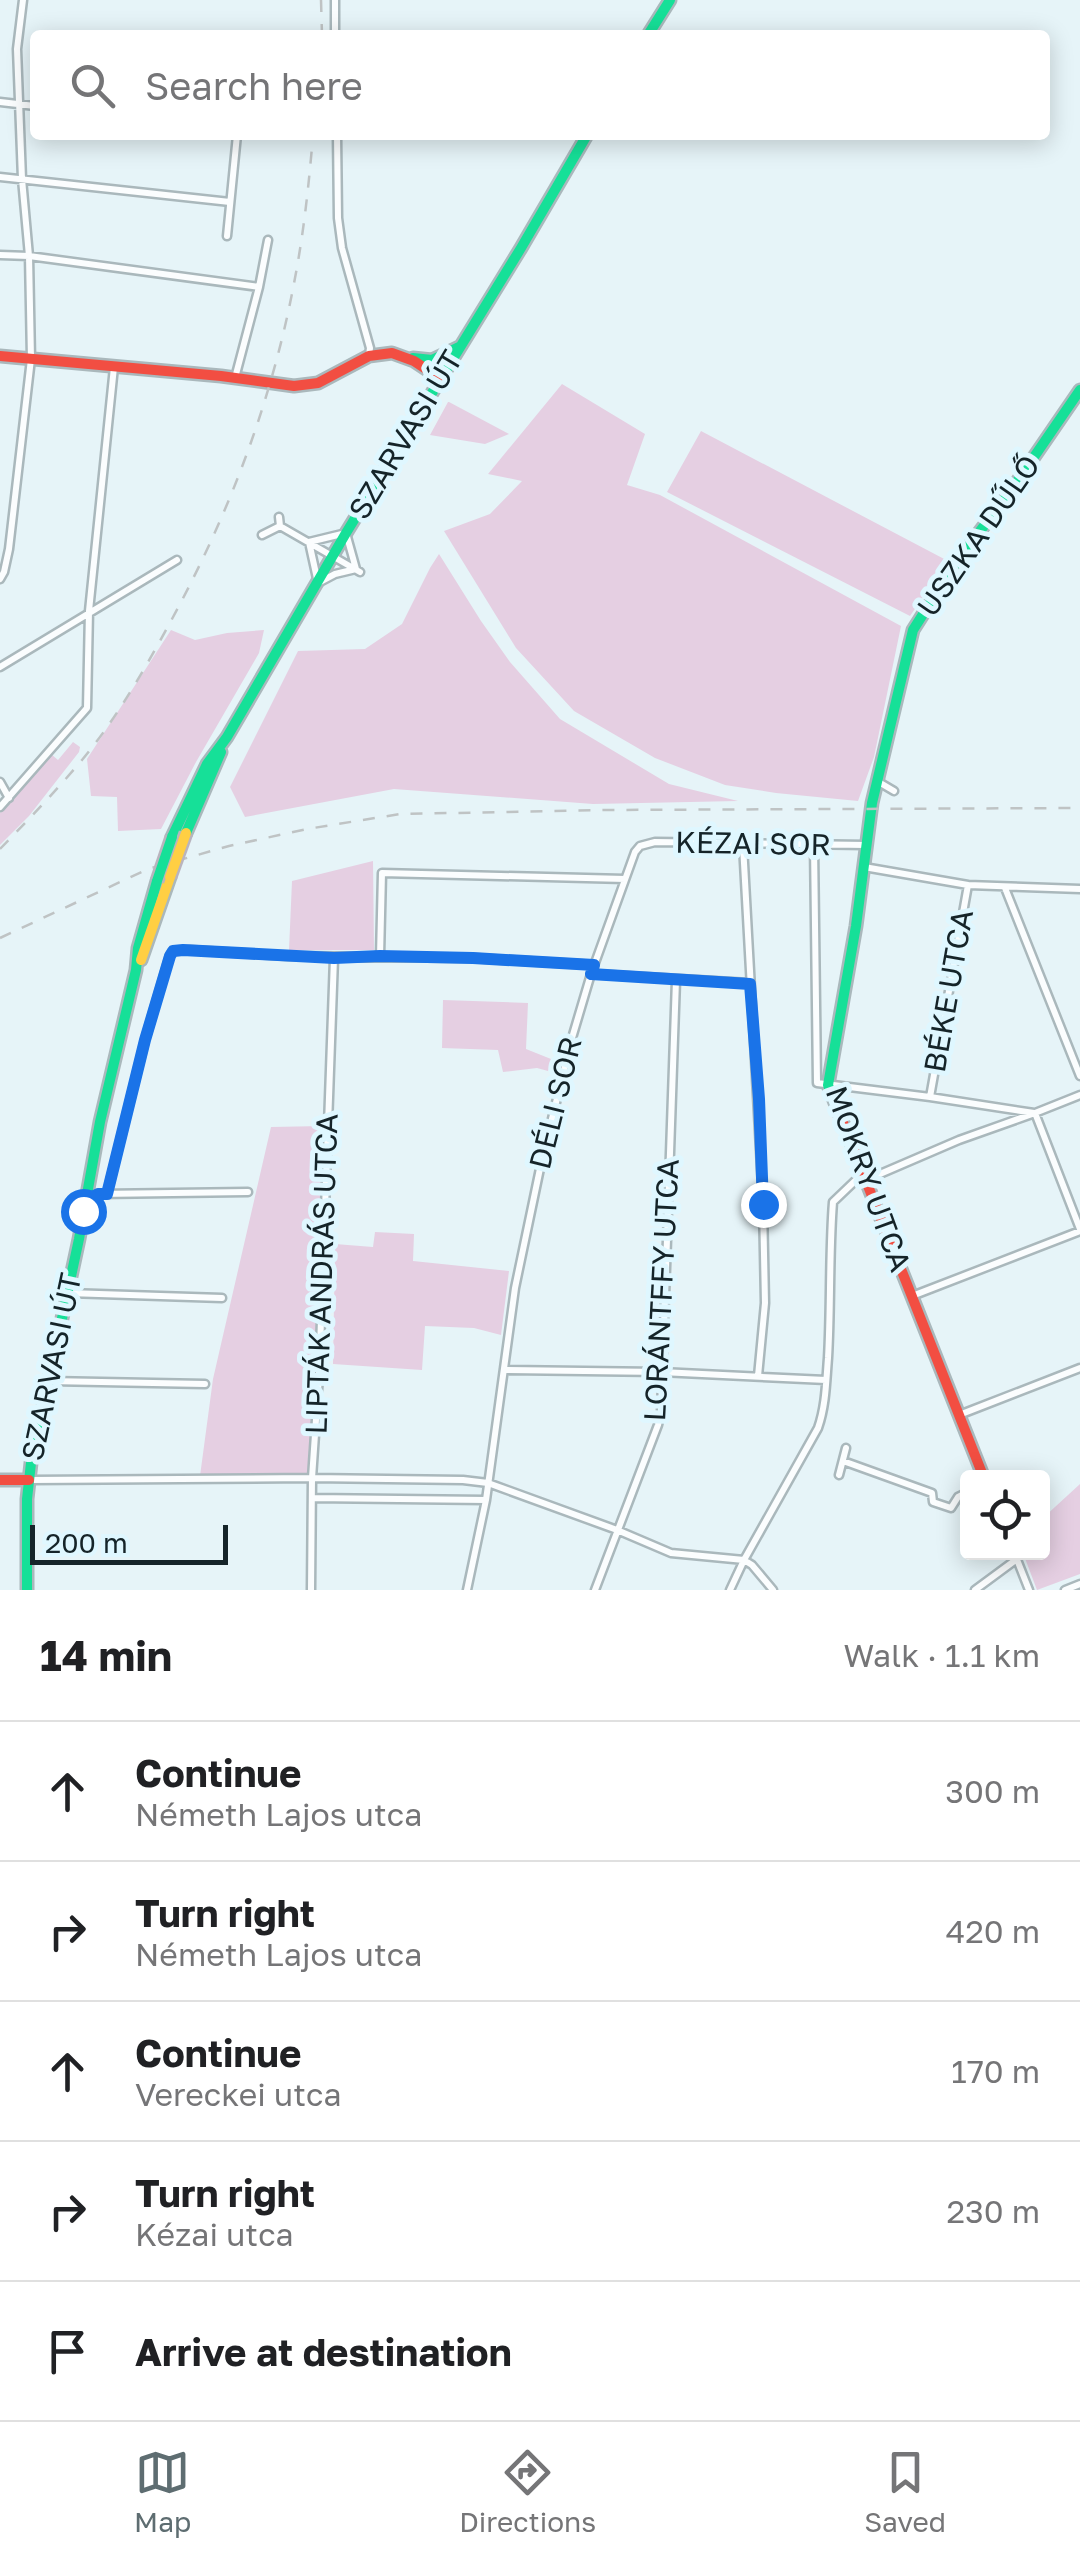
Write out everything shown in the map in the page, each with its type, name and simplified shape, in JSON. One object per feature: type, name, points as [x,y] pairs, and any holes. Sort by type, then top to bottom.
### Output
[{"type":"main road","points":[[651,30],[670,0]]},
{"type":"main road","name":"SZARVASI ÚT","points":[[136,970],[156,882],[207,764],[584,140]]},
{"type":"main road","points":[[0,356],[310,386],[369,355],[390,352],[432,360],[460,347]]},
{"type":"main road","points":[[410,358],[442,379]]},
{"type":"main road","name":"USZKA DŰLŐ","points":[[872,808],[913,630],[954,564],[1080,390]]},
{"type":"main road","name":"SZARVASI ÚT","points":[[27,1590],[29,1480],[84,1201],[136,970],[226,737]]},
{"type":"main road","name":"MOKRY UTCA","points":[[872,808],[828,1085],[981,1470]]},
{"type":"main road","points":[[0,1480],[29,1480]]},
{"type":"street","points":[[0,579],[9,549],[31,359],[16,48],[23,0]]},
{"type":"street","points":[[335,0],[336,30]]},
{"type":"street","points":[[0,102],[30,105]]},
{"type":"street","points":[[227,236],[236,140]]},
{"type":"street","points":[[337,140],[340,234],[369,355]]},
{"type":"street","points":[[0,176],[230,202]]},
{"type":"street","points":[[235,378],[268,240]]},
{"type":"street","points":[[0,254],[259,287]]},
{"type":"street","points":[[0,807],[87,708],[89,611],[114,367]]},
{"type":"street","points":[[262,535],[280,521],[358,570]]},
{"type":"street","points":[[309,542],[346,533],[358,570]]},
{"type":"street","points":[[309,542],[318,583],[335,574],[358,570]]},
{"type":"street","points":[[0,666],[177,560]]},
{"type":"street","points":[[877,781],[894,791]]},
{"type":"street","points":[[0,782],[9,798]]},
{"type":"street","name":"KÉZAI SOR","points":[[640,846],[655,842],[867,845]]},
{"type":"street","points":[[743,844],[763,1204],[765,1303],[758,1376]]},
{"type":"street","points":[[814,845],[817,1083],[1035,1114]]},
{"type":"street","name":"DÉLI SOR","points":[[467,1590],[486,1500],[514,1288],[556,1098],[594,965],[624,879],[640,846]]},
{"type":"street","points":[[864,867],[968,885],[1080,888]]},
{"type":"street","points":[[380,956],[382,873],[624,879]]},
{"type":"street","name":"BÉKE UTCA","points":[[930,1097],[968,885]]},
{"type":"street","points":[[1005,888],[1080,1076]]},
{"type":"street","points":[[107,1194],[145,1040],[173,951],[594,965]]},
{"type":"street","name":"LIPTÁK ANDRÁS UTCA","points":[[312,1590],[312,1478],[334,958]]},
{"type":"street","points":[[591,974],[750,984]]},
{"type":"street","name":"LORÁNTFFY UTCA","points":[[595,1590],[661,1412],[676,980]]},
{"type":"street","points":[[730,1590],[818,1428],[826,1400],[833,1202],[856,1180],[866,1180],[1080,1094]]},
{"type":"street","points":[[911,1297],[1080,1230],[1035,1114]]},
{"type":"street","points":[[84,1201],[98,1194],[248,1192]]},
{"type":"street","points":[[67,1293],[222,1298]]},
{"type":"street","points":[[959,1415],[1080,1368]]},
{"type":"street","points":[[505,1370],[826,1380]]},
{"type":"street","points":[[48,1381],[205,1384]]},
{"type":"street","points":[[838,1475],[846,1448]]},
{"type":"street","points":[[842,1460],[932,1493],[933,1502],[951,1508],[960,1496]]},
{"type":"street","points":[[29,1480],[312,1478],[488,1482],[671,1553],[744,1560],[773,1590]]},
{"type":"street","points":[[312,1498],[486,1500]]},
{"type":"street","points":[[975,1590],[1010,1560]]},
{"type":"street","points":[[1017,1560],[1030,1590]]},
{"type":"street","points":[[1065,1590],[1080,1584]]},
{"type":"shaded area","points":[[562,384],[645,434],[627,485],[660,495],[901,626],[874,757],[858,801],[725,785],[655,758],[574,711],[516,648],[444,531],[490,514],[522,481],[488,474]]},
{"type":"shaded area","points":[[448,402],[509,434],[485,444],[430,435]]},
{"type":"shaded area","points":[[701,431],[948,561],[910,616],[667,492]]},
{"type":"shaded area","points":[[439,554],[510,662],[560,719],[669,784],[738,801],[593,804],[394,789],[245,817],[230,787],[298,651],[365,649],[402,624]]},
{"type":"shaded area","points":[[171,630],[195,640],[264,630],[259,653],[161,829],[118,831],[117,797],[91,796],[87,759]]},
{"type":"shaded area","points":[[73,742],[80,747],[79,752],[29,816],[0,845],[0,813],[51,754],[58,760]]},
{"type":"shaded area","points":[[373,861],[374,950],[289,950],[292,881]]},
{"type":"shaded area","points":[[443,1000],[528,1003],[526,1049],[551,1059],[548,1071],[537,1068],[503,1072],[498,1050],[442,1048]]},
{"type":"shaded area","points":[[323,1126],[312,1478],[200,1476],[213,1379],[271,1127]]},
{"type":"shaded area","points":[[375,1232],[414,1234],[413,1261],[509,1271],[501,1335],[474,1328],[425,1326],[422,1370],[333,1364],[335,1244],[373,1247]]},
{"type":"shaded area","points":[[1080,1484],[1080,1574],[1037,1590],[1026,1560],[1050,1560],[1050,1512]]},
{"type":"railway","points":[[321,0],[322,30]]},
{"type":"railway","points":[[0,849],[72,772],[107,727],[162,637],[213,537],[247,453],[275,367],[301,243],[313,140]]},
{"type":"railway","points":[[0,938],[148,869],[229,846],[400,814],[1080,808]]},
{"type":"traffic: fast","points":[[651,30],[670,0]]},
{"type":"traffic: fast","points":[[172,837],[207,764],[227,737],[584,140]]},
{"type":"traffic: fast","points":[[413,358],[432,360],[459,347]]},
{"type":"traffic: fast","points":[[841,1118],[828,1085],[856,926],[872,803],[913,630],[955,564],[1080,390]]},
{"type":"traffic: fast","points":[[186,833],[221,752]]},
{"type":"traffic: fast","points":[[157,881],[172,837]]},
{"type":"traffic: fast","points":[[27,1590],[31,1463],[100,1122],[138,948],[157,881]]},
{"type":"traffic: slow","points":[[170,877],[186,833]]},
{"type":"traffic: slow","points":[[141,960],[170,877]]},
{"type":"traffic: jam","points":[[0,356],[294,386],[318,383],[369,356],[392,353],[414,361],[441,379]]},
{"type":"traffic: jam","points":[[841,1118],[981,1470]]},
{"type":"traffic: jam","points":[[0,1480],[29,1480]]},
{"type":"route","points":[[83,1211],[84,1201],[107,1194],[170,956],[173,951],[183,950],[594,965],[591,974],[750,984],[763,1204]]}]
